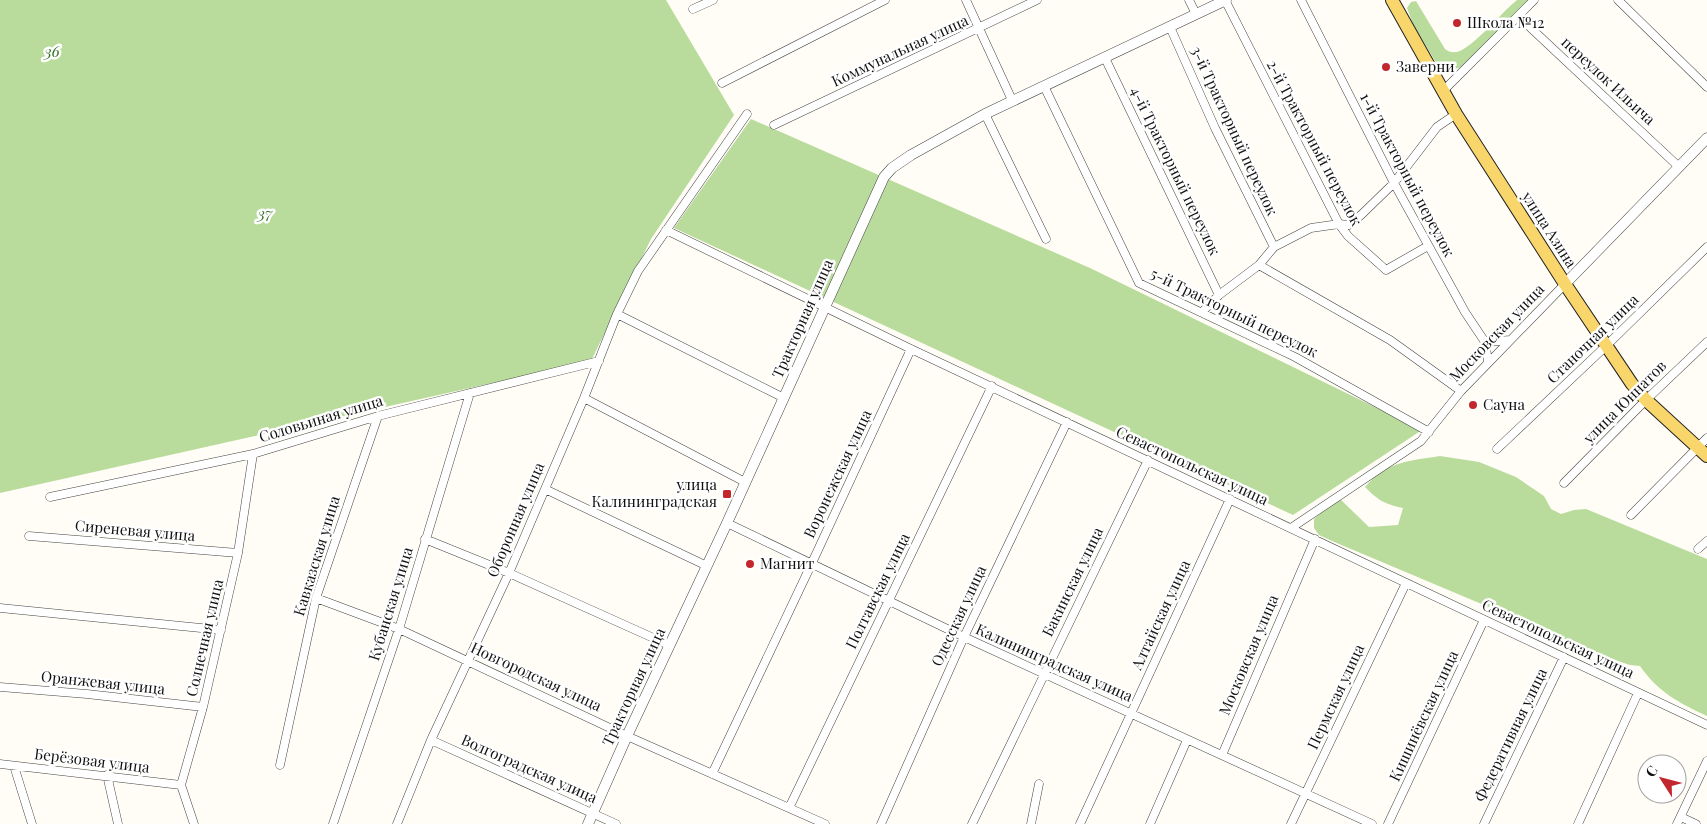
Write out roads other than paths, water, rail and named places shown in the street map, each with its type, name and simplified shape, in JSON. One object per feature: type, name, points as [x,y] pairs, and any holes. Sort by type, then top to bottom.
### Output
[{"type":"main road","name":"улица Азина","points":[[1392,0],[1456,114],[1565,284],[1632,384],[1646,400],[1707,456]]},
{"type":"street","points":[[693,10],[713,0]]},
{"type":"street","points":[[722,83],[885,0]]},
{"type":"street","points":[[966,0],[1012,100]]},
{"type":"street","name":"Коммунальная улица","points":[[774,125],[1037,0]]},
{"type":"street","points":[[1189,0],[1196,14]]},
{"type":"street","name":"Тракторная улица","points":[[588,824],[884,177],[892,168],[909,157],[985,114],[1225,0]]},
{"type":"street","name":"2-й Тракторный переулок","points":[[1225,0],[1339,224],[1348,236],[1386,270],[1428,246]]},
{"type":"street","name":"1-й Тракторный переулок","points":[[1301,0],[1394,183],[1465,312],[1485,342],[1488,361]]},
{"type":"street","points":[[1443,91],[1534,0]]},
{"type":"street","points":[[1618,0],[1707,87]]},
{"type":"street","name":"переулок Ильича","points":[[1518,16],[1679,167]]},
{"type":"street","name":"3-й Тракторный переулок","points":[[1170,27],[1215,128],[1274,246]]},
{"type":"street","name":"4-й Тракторный переулок","points":[[1105,58],[1219,296]]},
{"type":"street","name":"5-й Тракторный переулок","points":[[1044,86],[1139,283],[1295,357],[1429,432]]},
{"type":"street","name":"Оборонная улица","points":[[397,824],[431,740],[509,573],[618,314],[638,271],[747,114]]},
{"type":"street","points":[[985,114],[1046,239]]},
{"type":"street","points":[[1202,312],[1219,296],[1259,265],[1274,246],[1311,228],[1339,224],[1349,225],[1394,183],[1437,128],[1456,114]]},
{"type":"street","name":"Московская улица","points":[[1291,528],[1421,441],[1488,361],[1707,138]]},
{"type":"street","name":"Севастопольская улица","points":[[666,230],[1707,725]]},
{"type":"street","name":"Станочная улица","points":[[1497,450],[1707,247]]},
{"type":"street","points":[[1259,265],[1390,340],[1461,391]]},
{"type":"street","points":[[618,314],[784,398]]},
{"type":"street","points":[[1485,342],[1510,340]]},
{"type":"street","name":"улица Юннатов","points":[[1564,484],[1646,400],[1707,342]]},
{"type":"street","name":"Воронежская улица","points":[[712,774],[812,565],[911,348]]},
{"type":"street","name":"Соловьиная улица","points":[[50,497],[253,454],[378,416],[598,361]]},
{"type":"street","name":"Полтавская улица","points":[[789,808],[992,386]]},
{"type":"street","name":"Кубанская улица","points":[[333,823],[399,628],[470,393]]},
{"type":"street","points":[[584,398],[745,482]]},
{"type":"street","name":"Кавказская улица","points":[[280,765],[316,598],[378,416]]},
{"type":"street","name":"Одесская улица","points":[[881,824],[964,637],[1067,422]]},
{"type":"street","points":[[1631,515],[1707,438]]},
{"type":"street","name":"Солнечная улица","points":[[182,785],[203,707],[238,553],[253,454]]},
{"type":"street","name":"Бакинская улица","points":[[972,824],[1148,460]]},
{"type":"street","points":[[545,489],[707,566]]},
{"type":"street","name":"Алтайская улица","points":[[1080,824],[1230,499]]},
{"type":"street","name":"Калининградская улица","points":[[727,523],[964,637],[1372,824]]},
{"type":"street","name":"Сиреневая улица","points":[[30,536],[238,553]]},
{"type":"street","points":[[426,539],[509,573],[669,645]]},
{"type":"street","name":"Московская улица","points":[[1222,755],[1316,539]]},
{"type":"street","points":[[1698,549],[1707,541]]},
{"type":"street","name":"Пермская улица","points":[[1291,824],[1406,583]]},
{"type":"street","name":"Новгородская улица","points":[[316,598],[399,628],[627,736],[825,824]]},
{"type":"street","points":[[0,608],[221,630]]},
{"type":"street","name":"Кишинёвская улица","points":[[1388,824],[1484,620]]},
{"type":"street","name":"Федеративная улица","points":[[1484,824],[1564,657]]},
{"type":"street","name":"Оранжевая улица","points":[[0,687],[203,707]]},
{"type":"street","points":[[1578,824],[1638,693]]},
{"type":"street","name":"Волгоградская улица","points":[[431,740],[616,824]]},
{"type":"street","points":[[1150,824],[1187,740]]},
{"type":"street","points":[[1696,824],[1679,820],[1707,761]]},
{"type":"street","name":"Берёзовая улица","points":[[0,764],[182,785]]},
{"type":"street","points":[[14,766],[32,824]]},
{"type":"street","points":[[107,775],[118,824]]},
{"type":"street","points":[[1031,824],[1039,784]]},
{"type":"street","points":[[182,785],[194,824]]},
{"type":"place","name":"Школа №12","points":[[1457,23]]},
{"type":"place","name":"Заверни","points":[[1386,67]]},
{"type":"place","name":"Сауна","points":[[1473,405]]},
{"type":"place","name":"улица Калининградская","points":[[727,494]]},
{"type":"place","name":"Магнит","points":[[750,564]]},
{"type":"park label","name":"36","points":[[52,52]]},
{"type":"park label","name":"37","points":[[265,214]]}]
